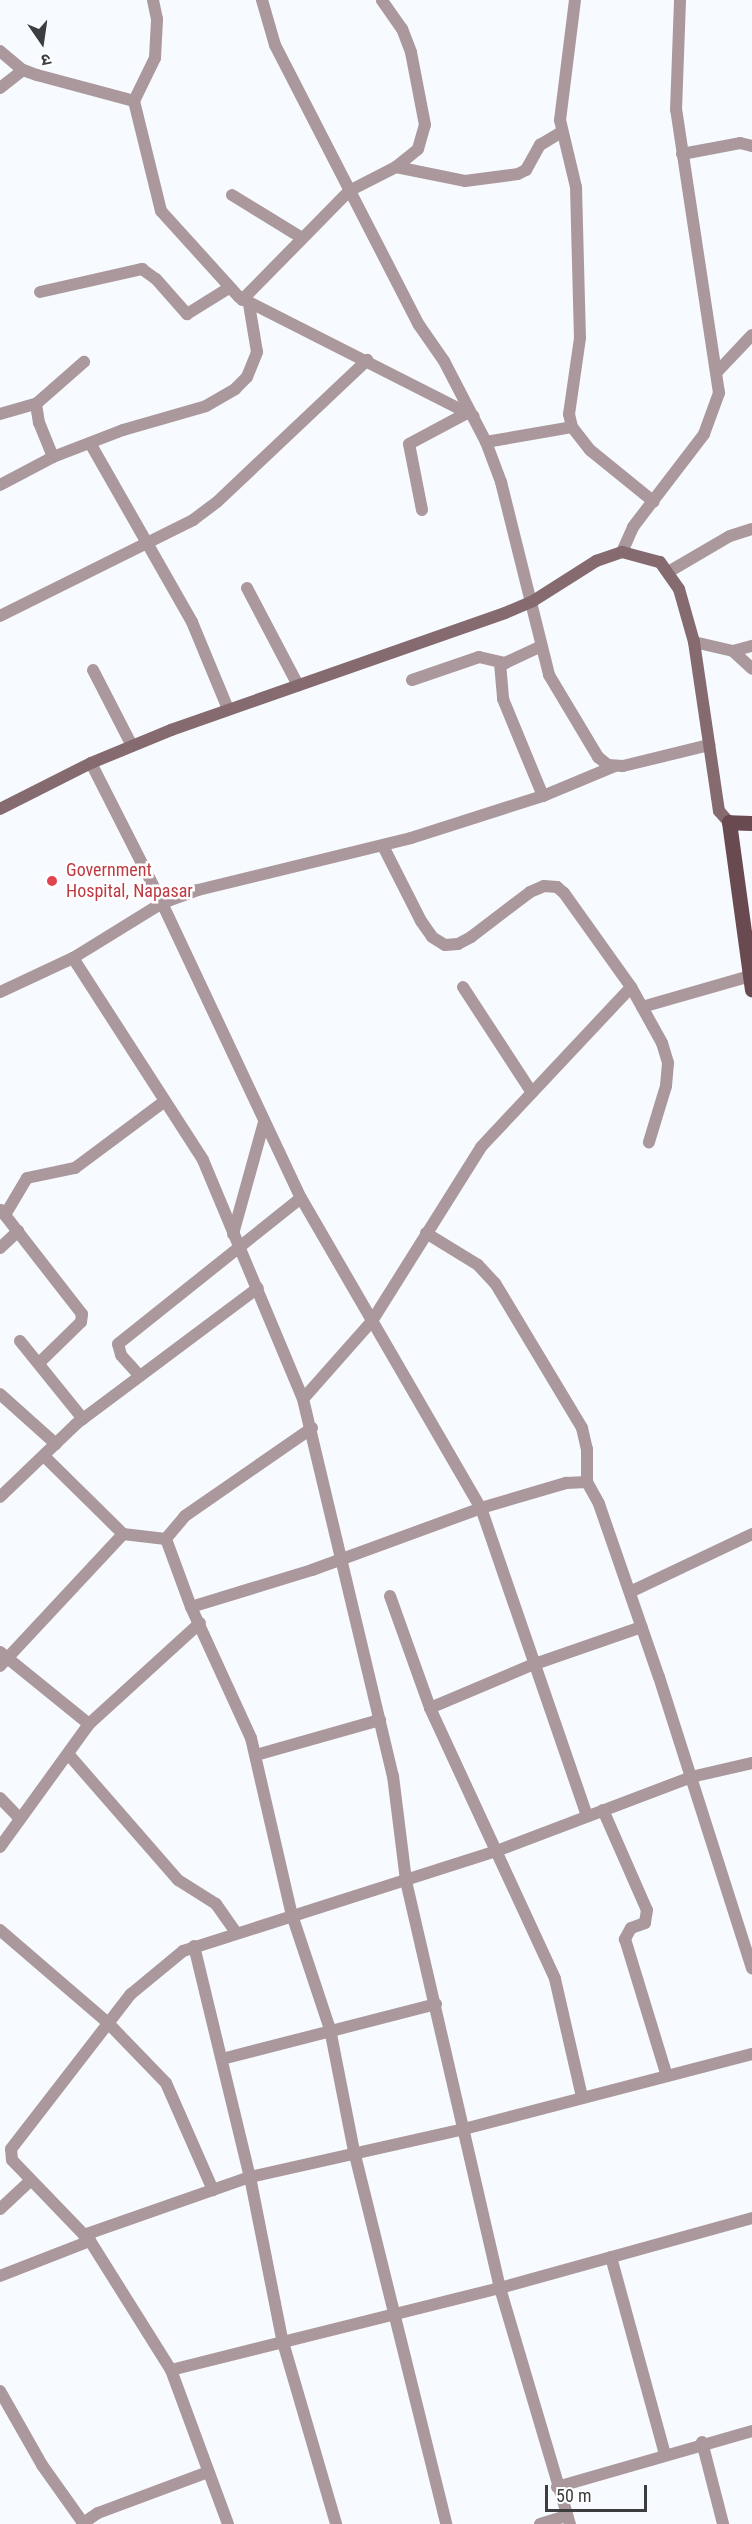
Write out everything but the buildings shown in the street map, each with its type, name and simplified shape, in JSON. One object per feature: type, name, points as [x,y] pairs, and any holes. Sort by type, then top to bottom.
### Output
[{"type":"main road","points":[[0,809],[91,763],[132,746],[228,709],[469,627],[533,601],[596,561],[622,552],[647,556],[670,571],[694,642],[719,811],[729,822],[751,982]]},
{"type":"main road","points":[[729,822],[752,824]]},
{"type":"street","points":[[153,0],[157,19],[155,58],[134,101],[161,211],[229,288],[246,302],[368,360],[471,415]]},
{"type":"street","points":[[262,0],[275,45],[419,325],[486,442],[533,601],[549,675],[598,758],[615,766]]},
{"type":"street","points":[[246,302],[302,238],[350,191],[396,167],[418,149],[425,125],[411,52],[402,29],[382,0]]},
{"type":"street","points":[[575,0],[560,133],[576,187],[580,338],[569,414],[572,426],[590,450],[654,502]]},
{"type":"street","points":[[622,552],[633,527],[704,434],[717,403],[717,372],[682,154],[675,82],[680,0]]},
{"type":"street","points":[[0,51],[23,70],[134,101]]},
{"type":"street","points":[[0,88],[23,70]]},
{"type":"street","points":[[396,167],[465,182],[518,174],[526,170],[540,145],[560,133]]},
{"type":"street","points":[[682,154],[740,144],[752,146]]},
{"type":"street","points":[[232,195],[302,238]]},
{"type":"street","points":[[40,292],[142,269],[156,279],[187,315],[229,288]]},
{"type":"street","points":[[0,485],[53,457],[149,421],[206,406],[235,389],[247,377],[257,352],[246,302]]},
{"type":"street","points":[[717,372],[752,335]]},
{"type":"street","points":[[0,616],[174,531],[217,502],[368,360]]},
{"type":"street","points":[[0,414],[36,404],[84,362]]},
{"type":"street","points":[[36,404],[39,423],[53,457]]},
{"type":"street","points":[[422,510],[409,444],[471,415]]},
{"type":"street","points":[[486,442],[572,426]]},
{"type":"street","points":[[90,443],[192,622],[228,709]]},
{"type":"street","points":[[670,571],[730,536],[752,529]]},
{"type":"street","points":[[247,588],[298,685]]},
{"type":"street","points":[[694,642],[733,651],[752,646]]},
{"type":"street","points":[[412,680],[479,657],[500,663],[541,646]]},
{"type":"street","points":[[733,651],[752,669]]},
{"type":"street","points":[[500,663],[503,699],[543,796]]},
{"type":"street","points":[[93,670],[132,746]]},
{"type":"street","points":[[0,992],[73,958],[162,903],[198,890],[383,846],[543,796],[615,766],[709,745]]},
{"type":"street","points":[[91,763],[162,903],[300,1198],[481,1508],[532,1665],[587,1816]]},
{"type":"street","points":[[383,846],[421,921],[432,937],[445,945],[458,944],[471,937],[530,892],[544,886],[557,887],[631,987],[662,1043],[668,1063],[666,1086],[649,1142]]},
{"type":"street","points":[[73,958],[203,1160],[239,1250],[258,1288],[312,1428],[393,1776],[406,1881],[500,2288],[568,2520],[540,2524]]},
{"type":"street","points":[[642,1007],[751,982]]},
{"type":"street","points":[[463,987],[532,1093]]},
{"type":"street","points":[[303,1400],[372,1321],[482,1147],[631,987]]},
{"type":"street","points":[[39,1363],[81,1322],[82,1314],[2,1212],[27,1178],[75,1168],[165,1101]]},
{"type":"street","points":[[233,1234],[264,1122]]},
{"type":"street","points":[[138,1374],[122,1355],[118,1344],[239,1250],[300,1198]]},
{"type":"street","points":[[0,1248],[18,1231]]},
{"type":"street","points":[[426,1233],[478,1266],[495,1283],[582,1428],[587,1449],[587,1482],[599,1504],[642,1627],[752,1969]]},
{"type":"street","points":[[0,1497],[83,1419],[138,1374],[258,1288]]},
{"type":"street","points":[[20,1341],[83,1419]]},
{"type":"street","points":[[0,1394],[56,1444]]},
{"type":"street","points":[[166,1539],[184,1516],[312,1428]]},
{"type":"street","points":[[44,1456],[123,1534],[166,1539]]},
{"type":"street","points":[[191,1607],[312,1570],[342,1556],[481,1508],[566,1483],[587,1482]]},
{"type":"street","points":[[89,1724],[3,1659],[123,1534]]},
{"type":"street","points":[[630,1592],[752,1534]]},
{"type":"street","points":[[166,1539],[191,1607],[200,1623],[256,1755],[292,1915],[330,2029],[354,2151],[446,2524]]},
{"type":"street","points":[[390,1596],[430,1708],[494,1852],[555,1978],[582,2097]]},
{"type":"street","points":[[0,1847],[69,1755],[89,1724],[200,1623]]},
{"type":"street","points":[[430,1708],[532,1665],[642,1627]]},
{"type":"street","points":[[256,1755],[380,1720]]},
{"type":"street","points":[[69,1755],[178,1880],[216,1904],[236,1933]]},
{"type":"street","points":[[11,2155],[131,1994],[183,1951],[494,1852],[691,1777],[752,1763]]},
{"type":"street","points":[[0,1798],[20,1819]]},
{"type":"street","points":[[603,1810],[647,1910],[645,1923],[631,1928],[625,1939],[667,2076]]},
{"type":"street","points":[[0,1930],[108,2023],[166,2083],[213,2190]]},
{"type":"street","points":[[194,1946],[250,2177],[282,2339],[336,2524]]},
{"type":"street","points":[[222,2059],[330,2029],[436,2004]]},
{"type":"street","points":[[0,2276],[87,2238],[250,2177],[354,2151],[464,2129],[752,2054]]},
{"type":"street","points":[[0,2147],[11,2155],[31,2180],[87,2238],[171,2370],[228,2524]]},
{"type":"street","points":[[0,2210],[31,2180]]},
{"type":"street","points":[[171,2370],[282,2339],[500,2288],[752,2218]]},
{"type":"street","points":[[611,2257],[665,2454]]},
{"type":"street","points":[[0,2391],[42,2464],[83,2523],[98,2513],[208,2472]]},
{"type":"street","points":[[557,2487],[702,2442],[752,2431]]},
{"type":"street","points":[[702,2442],[723,2524]]},
{"type":"place","name":"Government Hospital, Napasar","points":[[52,881]]}]
